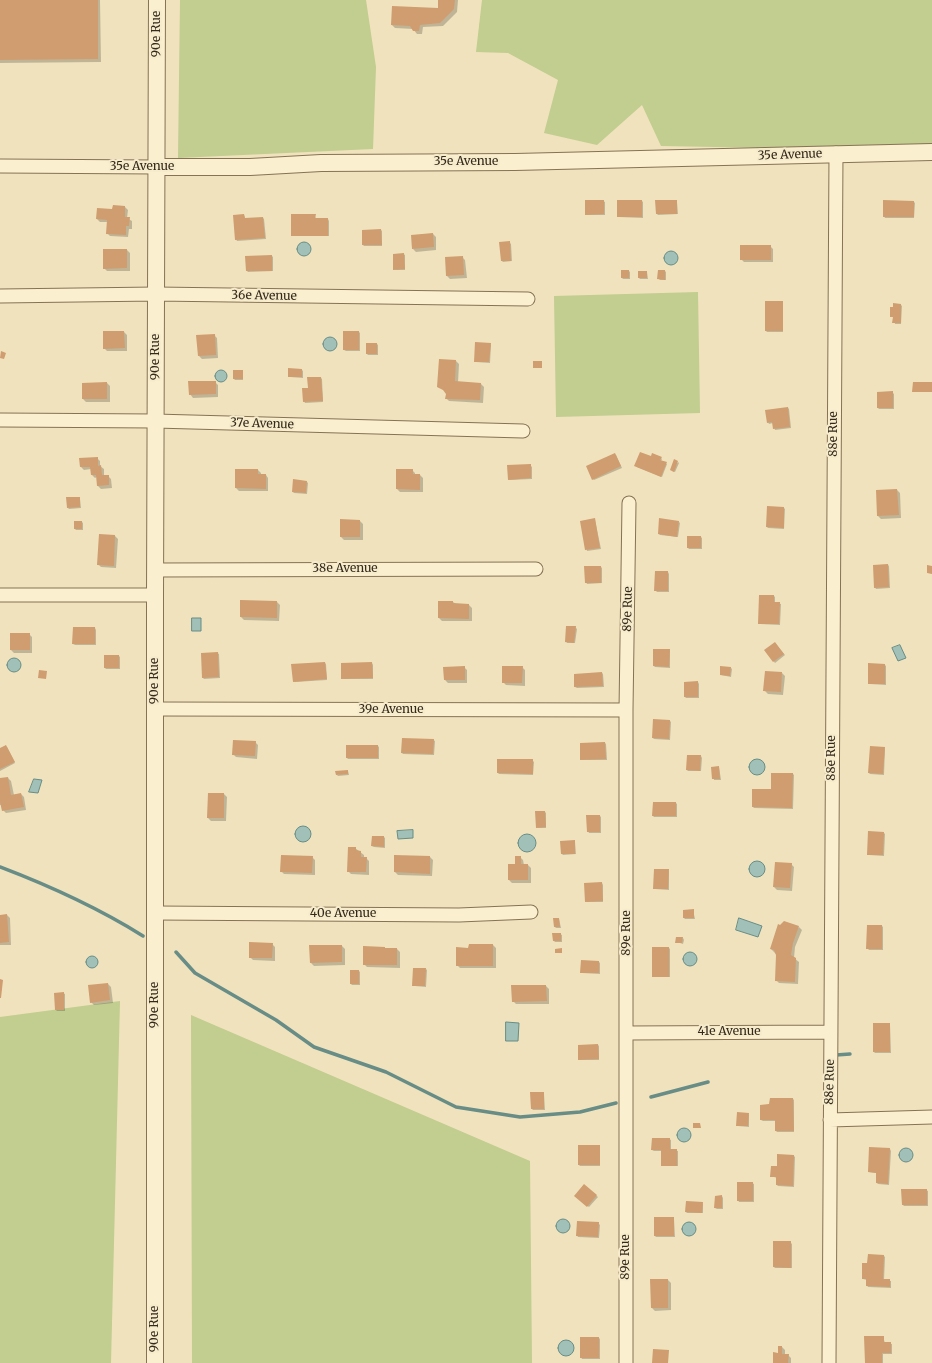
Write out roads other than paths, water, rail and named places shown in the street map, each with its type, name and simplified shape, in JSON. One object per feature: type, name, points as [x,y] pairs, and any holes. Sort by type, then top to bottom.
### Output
[{"type":"street","name":"90e Rue","points":[[155,1363],[155,420],[158,0]]},
{"type":"street","name":"35e Avenue","points":[[0,166],[157,168],[250,167],[321,163],[515,162],[836,153],[932,152]]},
{"type":"street","name":"88e Rue","points":[[829,1363],[836,153]]},
{"type":"street","name":"36e Avenue","points":[[0,296],[156,294],[528,299]]},
{"type":"street","name":"37e Avenue","points":[[0,420],[155,420],[523,431]]},
{"type":"street","name":"89e Rue","points":[[626,1363],[626,710],[629,503]]},
{"type":"street","name":"38e Avenue","points":[[155,570],[536,569]]},
{"type":"street","points":[[0,595],[155,595]]},
{"type":"street","name":"39e Avenue","points":[[155,709],[626,710]]},
{"type":"street","name":"40e Avenue","points":[[156,913],[459,915],[531,912]]},
{"type":"street","name":"41e Avenue","points":[[627,1033],[831,1032]]},
{"type":"street","points":[[830,1120],[932,1117]]},
{"type":"water","points":[[304,242],[309,244],[311,249],[309,254],[304,256],[299,254],[297,249],[299,244]]},
{"type":"water","points":[[671,251],[676,253],[678,258],[676,263],[671,265],[666,263],[664,258],[666,253]]},
{"type":"water","points":[[327,337],[333,337],[337,341],[337,347],[333,351],[327,351],[323,347],[323,341]]},
{"type":"water","points":[[219,370],[223,370],[227,376],[223,382],[219,382],[215,378],[215,374]]},
{"type":"water","points":[[192,618],[201,618],[201,631],[192,631]]},
{"type":"water","points":[[900,645],[906,658],[898,661],[892,648]]},
{"type":"water","points":[[11,658],[17,658],[21,662],[21,668],[17,672],[11,672],[7,668],[7,662]]},
{"type":"water","points":[[757,759],[763,761],[765,767],[763,773],[757,775],[751,773],[749,767],[751,761]]},
{"type":"water","points":[[34,779],[42,780],[38,793],[29,792]]},
{"type":"water","points":[[303,826],[309,828],[311,834],[309,840],[303,842],[297,840],[295,834],[297,828]]},
{"type":"water","points":[[413,830],[413,838],[398,839],[397,831]]},
{"type":"water","points":[[527,834],[533,837],[536,843],[533,849],[527,852],[521,849],[518,843],[521,837]]},
{"type":"water","points":[[754,861],[760,861],[765,866],[763,875],[760,877],[754,877],[749,872],[749,866]]},
{"type":"water","points":[[739,918],[762,926],[758,937],[736,930]]},
{"type":"water","points":[[690,952],[695,954],[697,959],[695,964],[690,966],[685,964],[683,959],[685,954]]},
{"type":"water","points":[[90,956],[94,956],[98,962],[94,968],[90,968],[86,964],[86,960]]},
{"type":"water","points":[[506,1022],[519,1023],[518,1041],[506,1041]]},
{"type":"water","points":[[681,1128],[687,1128],[691,1132],[691,1138],[687,1142],[681,1142],[677,1138],[677,1132]]},
{"type":"water","points":[[903,1148],[909,1148],[913,1152],[913,1158],[909,1162],[903,1162],[899,1158],[899,1152]]},
{"type":"water","points":[[560,1219],[566,1219],[570,1223],[570,1229],[566,1233],[560,1233],[556,1229],[556,1223]]},
{"type":"water","points":[[686,1222],[692,1222],[696,1226],[696,1232],[692,1236],[686,1236],[682,1232],[682,1226]]},
{"type":"water","points":[[566,1340],[573,1345],[574,1348],[569,1355],[566,1356],[559,1351],[558,1348],[563,1341]]},
{"type":"waterway","points":[[0,867],[73,898],[109,916],[143,936]]},
{"type":"waterway","points":[[176,952],[195,973],[276,1020],[314,1047],[386,1072],[456,1107],[520,1117],[580,1112],[616,1103]]},
{"type":"waterway","points":[[836,1055],[850,1054]]},
{"type":"waterway","points":[[651,1097],[708,1082]]}]
